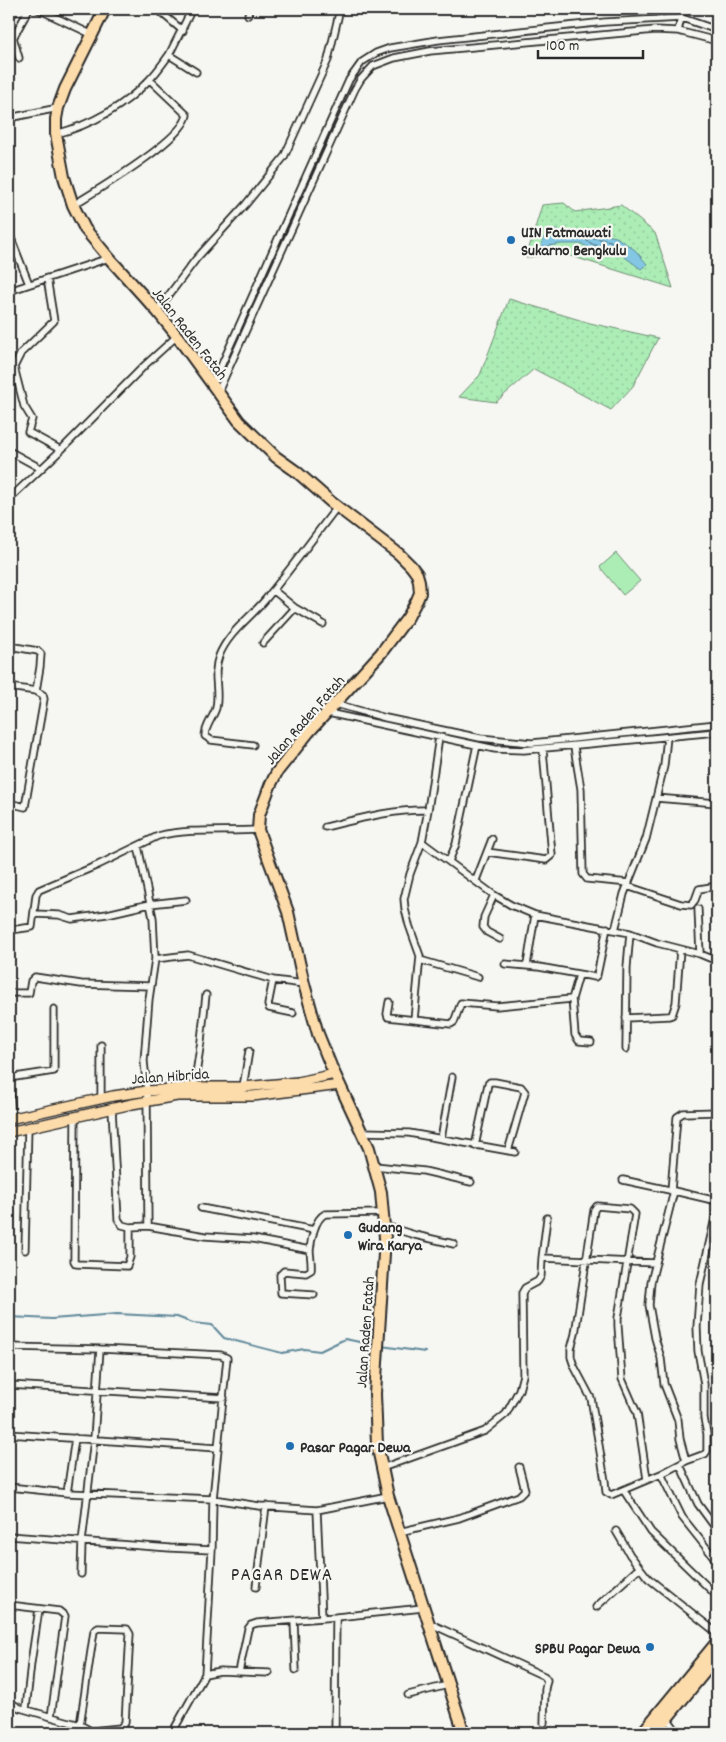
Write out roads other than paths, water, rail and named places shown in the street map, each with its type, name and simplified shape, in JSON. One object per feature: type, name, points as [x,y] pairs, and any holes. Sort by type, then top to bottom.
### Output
[{"type":"highway","name":"Jalan Raden Fatah","points":[[105,9],[70,78],[58,108],[56,134],[62,169],[74,205],[92,239],[157,311],[239,421],[260,444],[336,507],[404,559],[417,574],[420,593],[413,610],[392,640],[309,732],[277,772],[264,798],[259,815],[258,830],[288,912],[304,984],[318,1034],[362,1132],[375,1166],[381,1192],[385,1226],[377,1356],[375,1427],[388,1496],[422,1608],[464,1733]]},
{"type":"highway","points":[[642,1733],[717,1642]]},
{"type":"highway","points":[[654,1733],[717,1657]]},
{"type":"main road","name":"Jalan Hibrida","points":[[10,1118],[101,1098],[146,1091],[194,1086],[243,1086],[298,1082],[335,1074]]},
{"type":"main road","points":[[9,1132],[75,1116],[177,1096],[253,1096],[340,1085]]},
{"type":"street","points":[[9,14],[28,9]]},
{"type":"street","points":[[13,38],[28,9]]},
{"type":"street","points":[[38,9],[93,35]]},
{"type":"street","points":[[157,9],[183,30]]},
{"type":"street","points":[[56,134],[80,127],[104,115],[120,105],[150,80],[170,55],[192,9]]},
{"type":"street","points":[[157,311],[196,259],[246,204],[284,157],[328,60],[340,9]]},
{"type":"street","points":[[678,31],[683,9]]},
{"type":"street","points":[[216,388],[230,346],[349,80],[356,68],[368,57],[390,48],[438,40],[605,22],[682,18],[717,30]]},
{"type":"street","points":[[9,23],[19,58]]},
{"type":"street","points":[[216,388],[237,350],[355,89],[373,66],[394,58],[430,51],[655,30],[678,31],[717,41]]},
{"type":"street","points":[[170,55],[196,72]]},
{"type":"street","points":[[74,205],[142,161],[184,124],[187,118],[186,113],[150,80]]},
{"type":"street","points":[[9,118],[58,108]]},
{"type":"street","points":[[9,233],[29,284]]},
{"type":"street","points":[[9,291],[108,258]]},
{"type":"street","points":[[47,278],[54,321],[21,353],[14,367],[24,406],[32,419],[28,432],[60,450]]},
{"type":"street","points":[[9,499],[177,336]]},
{"type":"street","points":[[230,346],[237,350]]},
{"type":"street","points":[[9,451],[40,468]]},
{"type":"street","points":[[253,745],[207,739],[205,733],[215,711],[218,698],[215,675],[216,665],[225,643],[273,590],[336,507]]},
{"type":"street","points":[[273,590],[295,608],[323,624]]},
{"type":"street","points":[[263,643],[295,608]]},
{"type":"street","points":[[9,646],[38,651],[41,654],[36,691]]},
{"type":"street","points":[[9,687],[36,691],[43,695],[44,699],[25,807],[9,803]]},
{"type":"street","points":[[336,704],[386,718],[483,738],[532,744],[717,724]]},
{"type":"street","points":[[328,713],[496,749],[543,750],[717,732]]},
{"type":"street","points":[[646,731],[648,738]]},
{"type":"street","points":[[414,1020],[420,960],[417,943],[404,909],[404,899],[410,874],[422,842],[439,737]]},
{"type":"street","points":[[449,861],[456,844],[479,746],[483,738]]},
{"type":"street","points":[[615,930],[628,884],[646,839],[664,766],[667,738]]},
{"type":"street","points":[[574,747],[581,790],[583,874],[587,879],[628,884],[681,904],[691,905],[699,889],[717,886]]},
{"type":"street","points":[[487,852],[546,860],[552,856],[543,750]]},
{"type":"street","points":[[656,798],[717,803]]},
{"type":"street","points":[[325,827],[371,816],[428,810]]},
{"type":"street","points":[[11,930],[31,928],[33,926],[36,895],[39,890],[61,882],[158,836],[258,830]]},
{"type":"street","points":[[476,880],[492,839]]},
{"type":"street","points":[[422,842],[494,895],[535,914],[615,930],[680,950],[700,954],[717,961]]},
{"type":"street","points":[[138,846],[153,918],[155,959],[144,1061],[148,1226]]},
{"type":"street","points":[[494,895],[484,917],[483,927],[487,932],[500,939]]},
{"type":"street","points":[[34,914],[59,915],[72,919],[107,914],[150,904],[186,900]]},
{"type":"street","points":[[698,909],[700,954]]},
{"type":"street","points":[[526,966],[535,914]]},
{"type":"street","points":[[506,964],[593,977],[597,975],[607,928]]},
{"type":"street","points":[[626,1049],[627,967],[630,934]]},
{"type":"street","points":[[626,1018],[672,1015],[675,1009],[680,950]]},
{"type":"street","points":[[155,959],[188,955],[273,980],[304,984]]},
{"type":"street","points":[[420,960],[478,977]]},
{"type":"street","points":[[580,975],[572,999],[576,1039],[591,1042]]},
{"type":"street","points":[[9,993],[29,993],[31,981],[35,977],[81,984],[151,986]]},
{"type":"street","points":[[273,980],[269,1008],[293,1013]]},
{"type":"street","points":[[194,1086],[206,995]]},
{"type":"street","points":[[389,1002],[388,1017],[452,1024],[461,1003],[497,1006],[572,999]]},
{"type":"street","points":[[10,1118],[9,1077],[54,1070],[54,1009]]},
{"type":"street","points":[[101,1098],[102,1045]]},
{"type":"street","points":[[243,1086],[249,1051]]},
{"type":"street","points":[[441,1139],[452,1077]]},
{"type":"street","points":[[362,1132],[409,1133],[474,1146],[512,1151],[524,1092],[521,1088],[495,1082],[488,1084],[474,1146]]},
{"type":"street","points":[[112,1109],[118,1219],[122,1225],[130,1227],[148,1226],[205,1236],[253,1238],[310,1250]]},
{"type":"street","points":[[717,1112],[683,1113],[677,1117],[673,1191],[651,1282],[649,1305],[661,1358],[664,1384],[678,1420],[683,1463],[698,1504],[717,1530]]},
{"type":"street","points":[[75,1116],[74,1263],[127,1266],[129,1263],[130,1227]]},
{"type":"street","points":[[25,1250],[28,1127]]},
{"type":"street","points":[[375,1166],[424,1171],[470,1182]]},
{"type":"street","points":[[623,1180],[717,1201]]},
{"type":"street","points":[[647,1479],[637,1413],[622,1379],[618,1318],[634,1212],[630,1209],[600,1206],[594,1210],[571,1357],[590,1398],[606,1492],[611,1495],[624,1491],[705,1454],[707,1450],[704,1418],[704,1384],[698,1351],[697,1327],[700,1284],[717,1209]]},
{"type":"street","points":[[201,1208],[314,1230]]},
{"type":"street","points":[[314,1295],[282,1294],[280,1291],[280,1275],[282,1272],[306,1272],[311,1270],[310,1250],[314,1230],[319,1218],[325,1214],[383,1213]]},
{"type":"street","points":[[382,1468],[485,1431],[506,1414],[519,1390],[523,1375],[522,1293],[525,1288],[540,1279],[547,1218]]},
{"type":"street","points":[[385,1226],[415,1236],[454,1244]]},
{"type":"street","points":[[542,1258],[656,1263]]},
{"type":"street","points":[[9,1346],[100,1348],[225,1356],[227,1360],[213,1499],[205,1674],[172,1733]]},
{"type":"street","points":[[81,1574],[82,1542],[94,1439],[100,1348]]},
{"type":"street","points":[[9,1385],[224,1398]]},
{"type":"street","points":[[9,1434],[217,1448]]},
{"type":"street","points":[[67,1493],[75,1438]]},
{"type":"street","points":[[399,1532],[459,1518],[519,1496],[525,1490],[519,1467]]},
{"type":"street","points":[[661,1474],[682,1517],[717,1561]]},
{"type":"street","points":[[9,1488],[67,1493],[213,1499],[316,1510],[388,1496]]},
{"type":"street","points":[[624,1491],[651,1532],[717,1596]]},
{"type":"street","points":[[256,1587],[266,1506]]},
{"type":"street","points":[[316,1510],[322,1618]]},
{"type":"street","points":[[616,1531],[639,1568],[655,1584],[717,1633]]},
{"type":"street","points":[[9,1536],[212,1550]]},
{"type":"street","points":[[596,1607],[639,1568]]},
{"type":"street","points":[[9,1605],[59,1611],[66,1616],[52,1716]]},
{"type":"street","points":[[26,1709],[30,1663],[39,1608]]},
{"type":"street","points":[[239,1672],[250,1627],[256,1623],[422,1608]]},
{"type":"street","points":[[336,1617],[336,1733]]},
{"type":"street","points":[[294,1621],[296,1670]]},
{"type":"street","points":[[427,1622],[544,1676],[547,1680],[544,1723]]},
{"type":"street","points":[[9,1702],[20,1708],[80,1725],[91,1732],[120,1728],[125,1723],[130,1634],[127,1629],[98,1628],[94,1630],[80,1725]]},
{"type":"street","points":[[205,1674],[220,1671],[269,1673]]},
{"type":"street","points":[[408,1695],[448,1685]]},
{"type":"street","points":[[667,1718],[678,1733]]},
{"type":"water","points":[[555,230],[576,235],[587,231],[616,237],[635,250],[647,264],[641,269],[618,252],[592,250],[582,244],[561,244],[541,247],[544,237]]},
{"type":"waterway","points":[[9,1317],[52,1319],[117,1314],[177,1317],[193,1323],[212,1325],[224,1338],[282,1353],[304,1349],[320,1351],[345,1339],[374,1345]]},
{"type":"waterway","points":[[381,1346],[425,1352]]},
{"type":"place","name":"UIN Fatmawati Sukarno Bengkulu","points":[[511,240]]},
{"type":"place","name":"Gudang Wira Karya","points":[[348,1235]]},
{"type":"place","name":"Pasar Pagar Dewa","points":[[290,1446]]},
{"type":"place","name":"SPBU Pagar Dewa","points":[[650,1647]]},
{"type":"district","name":"PAGAR DEWA","points":[[282,1573]]}]
